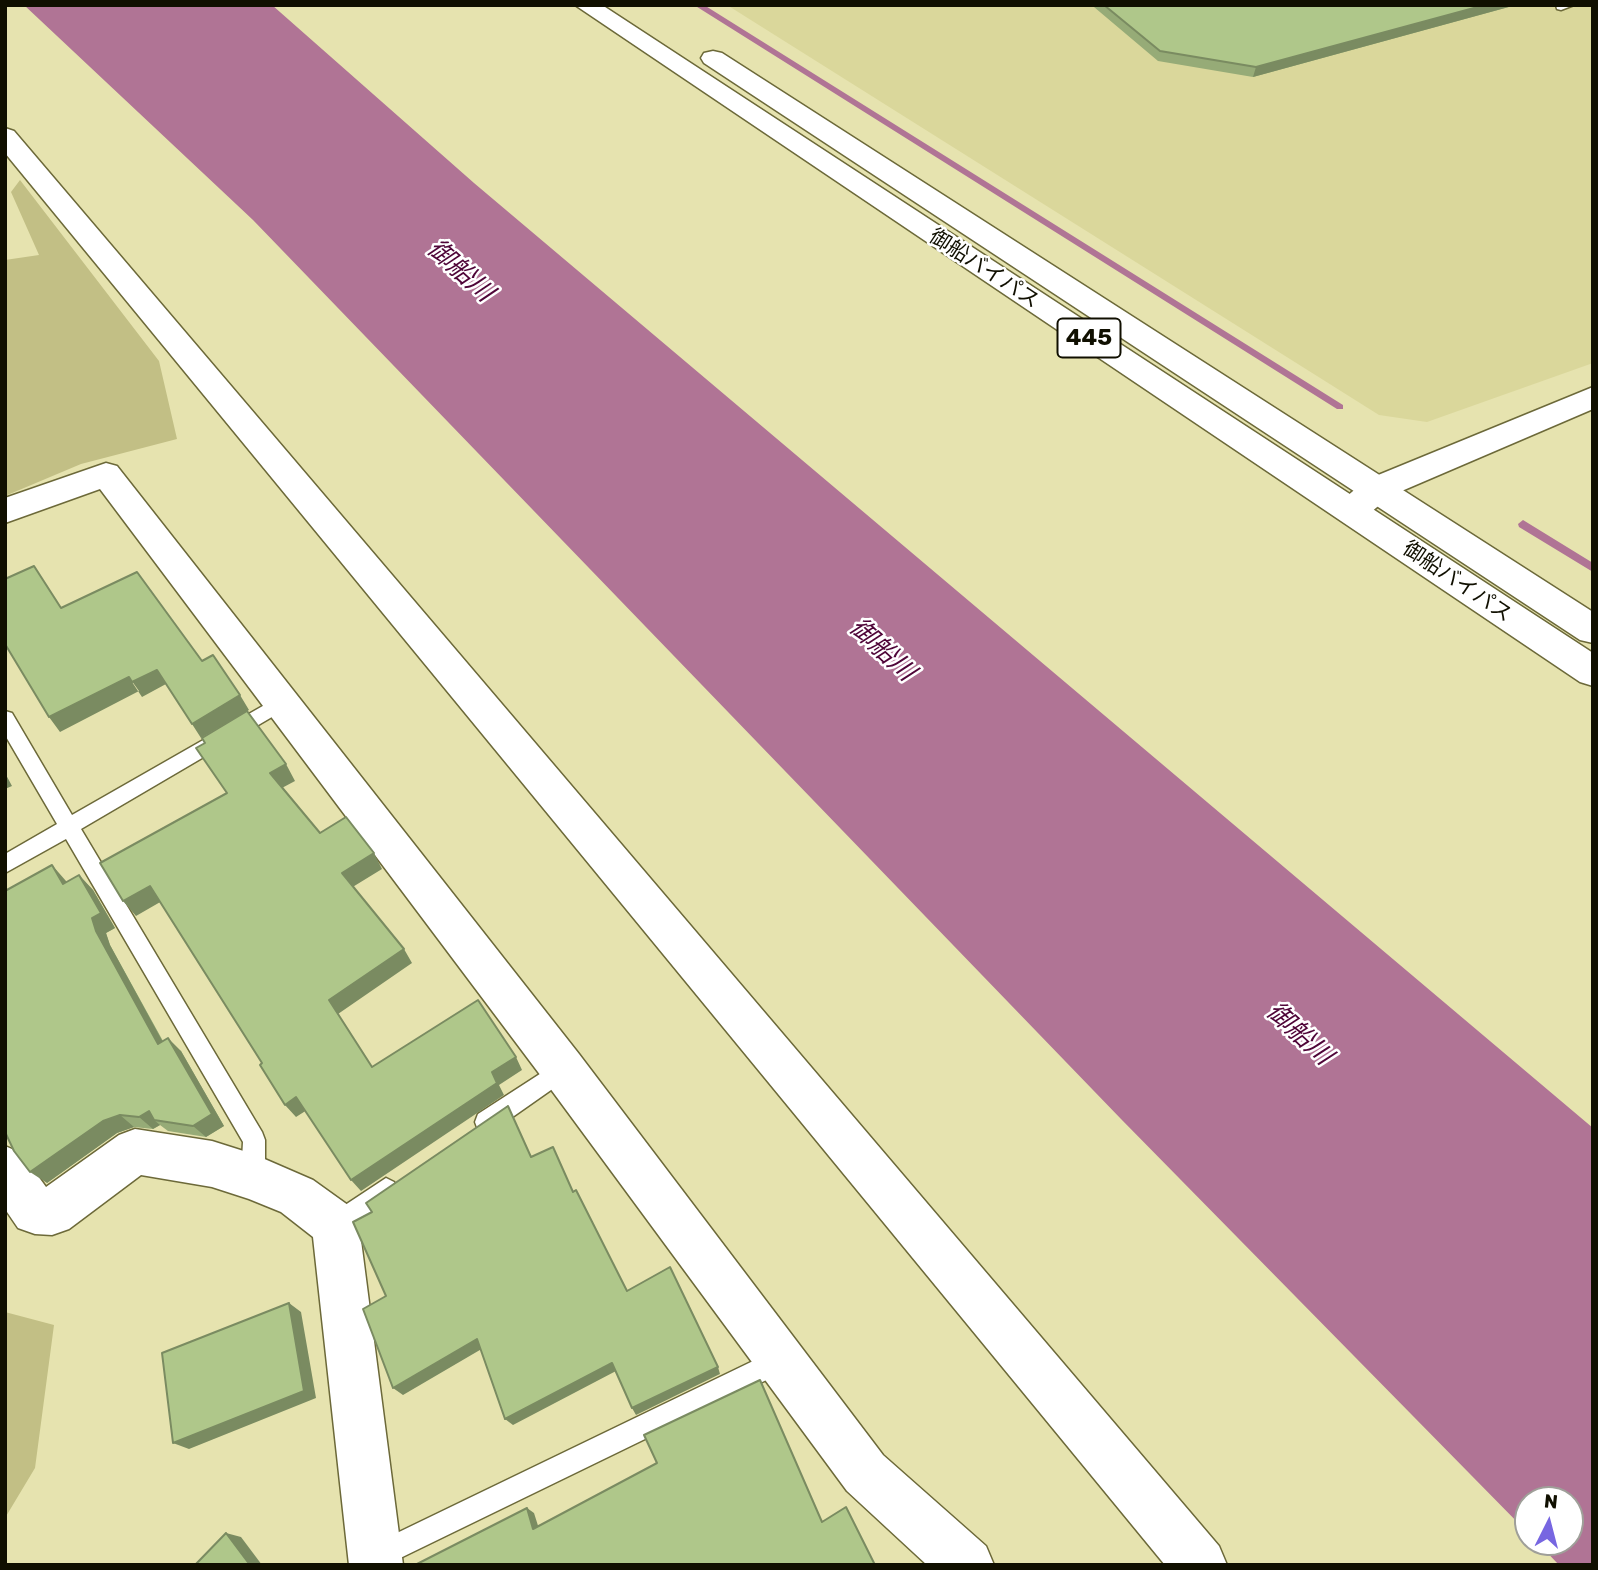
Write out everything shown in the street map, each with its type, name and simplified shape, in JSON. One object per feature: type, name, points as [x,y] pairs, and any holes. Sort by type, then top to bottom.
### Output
[{"type":"main road","name":"御船バイパス","points":[[586,5],[1593,672]]},
{"type":"main road","name":"御船バイパス","points":[[632,5],[1593,630]]},
{"type":"main road","points":[[5,136],[1200,1565]]},
{"type":"main road","points":[[1351,511],[1378,488],[1593,397]]},
{"type":"main road","points":[[5,511],[106,474],[563,1069],[865,1473],[967,1565]]},
{"type":"main road","points":[[5,1169],[35,1211],[52,1212],[135,1151],[212,1164],[253,1177],[297,1196],[335,1225],[375,1561]]},
{"type":"lane","points":[[5,864],[71,828],[282,702]]},
{"type":"lane","points":[[5,718],[254,1140],[253,1177]]},
{"type":"lane","points":[[472,1131],[563,1069]]},
{"type":"lane","points":[[335,1225],[404,1178]]},
{"type":"lane","points":[[375,1561],[781,1359]]},
{"type":"shaded area","points":[[727,5],[1593,5],[1593,363],[1427,422],[1379,415]]},
{"type":"shaded area","points":[[20,180],[159,361],[177,439],[81,464],[5,496],[5,260],[39,255],[11,192]]},
{"type":"shaded area","points":[[5,1312],[54,1325],[35,1468],[5,1518]]},
{"type":"water","name":"御船川","points":[[24,5],[272,5],[474,183],[1593,1128],[1593,1565],[1559,1565],[1550,1556],[1584,1556],[1584,1486],[1514,1486],[1514,1519],[1121,1119],[253,220]]},
{"type":"building","points":[[1104,5],[1485,5],[1256,67],[1160,51]]},
{"type":"building","points":[[34,566],[61,608],[137,572],[202,661],[213,655],[240,695],[192,724],[157,670],[132,682],[129,677],[49,717],[5,644],[5,579]]},
{"type":"building","points":[[247,711],[286,764],[270,773],[320,833],[346,817],[374,853],[342,873],[404,949],[329,1000],[372,1067],[478,1000],[516,1057],[492,1072],[497,1083],[351,1180],[296,1097],[285,1105],[260,1065],[262,1063],[150,886],[123,901],[100,863],[227,793],[196,748],[205,743],[202,738]]},
{"type":"building","points":[[52,865],[63,884],[79,875],[101,913],[92,918],[96,931],[158,1044],[168,1038],[212,1114],[193,1126],[154,1120],[149,1111],[139,1117],[120,1115],[103,1121],[30,1172],[14,1151],[5,1132],[5,891]]},
{"type":"building","points":[[508,1106],[531,1157],[553,1147],[573,1192],[576,1190],[627,1291],[670,1267],[718,1367],[632,1408],[612,1363],[505,1419],[477,1339],[393,1388],[363,1309],[386,1296],[353,1222],[372,1212],[366,1203]]},
{"type":"building","points":[[289,1303],[304,1391],[173,1443],[162,1353]]},
{"type":"building","points":[[760,1380],[822,1522],[846,1507],[875,1565],[415,1565],[527,1508],[533,1529],[657,1463],[644,1435]]},
{"type":"building","points":[[226,1533],[250,1565],[195,1565]]},
{"type":"waterway","points":[[698,5],[1340,407]]},
{"type":"waterway","points":[[1523,524],[1593,568]]}]
